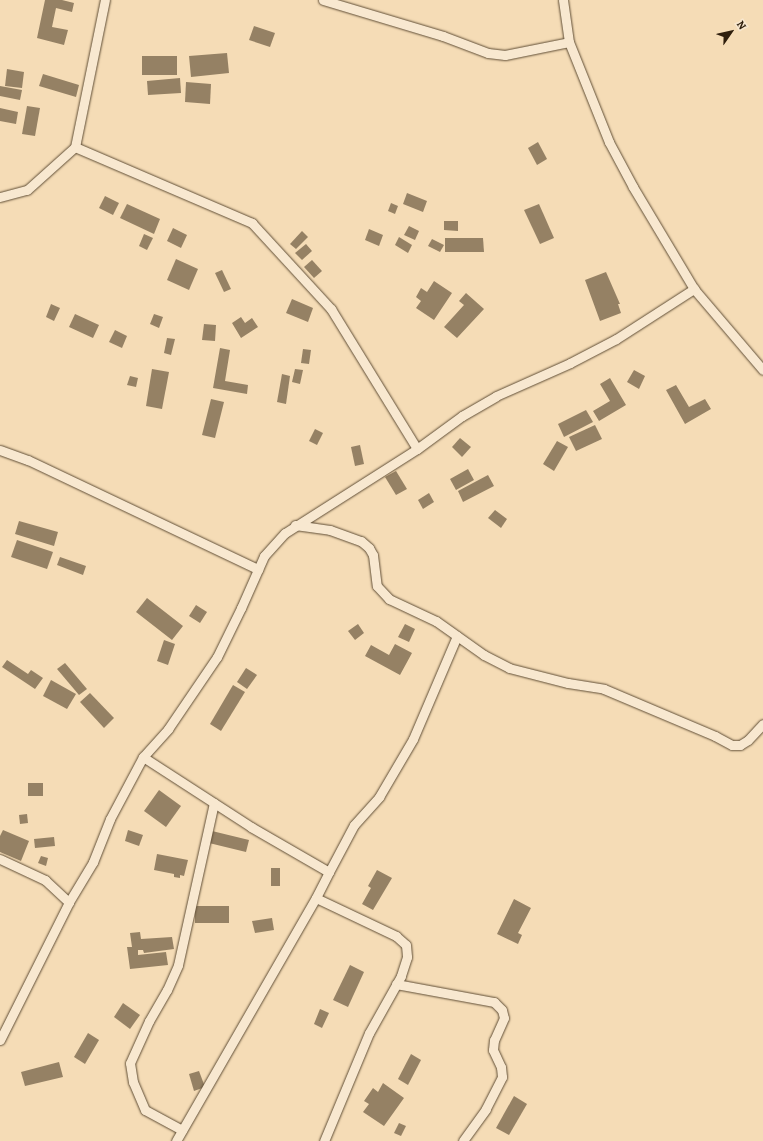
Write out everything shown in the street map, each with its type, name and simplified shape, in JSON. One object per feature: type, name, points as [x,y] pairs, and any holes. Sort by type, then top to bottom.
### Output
[{"type":"street","points":[[0,198],[27,190],[75,147],[106,0]]},
{"type":"street","points":[[323,0],[443,36],[488,53],[505,55],[569,42]]},
{"type":"street","points":[[563,0],[569,42],[609,142],[633,187],[694,289],[763,370]]},
{"type":"street","points":[[75,147],[252,223],[331,309],[417,449]]},
{"type":"street","points":[[0,1040],[69,902],[93,862],[110,819],[143,757],[168,729],[217,657],[264,556],[272,546],[295,525],[417,449],[462,416],[496,396],[570,363],[616,339],[694,289]]},
{"type":"street","points":[[0,450],[28,460],[258,569]]},
{"type":"street","points":[[295,525],[330,530],[361,541],[369,548],[373,555],[377,586],[382,593],[389,599],[436,621],[484,655],[508,668],[568,683],[604,689],[715,736],[732,745],[740,745],[748,740],[763,724]]},
{"type":"street","points":[[176,1141],[316,898],[354,825],[379,797],[413,739],[457,636]]},
{"type":"street","points":[[143,757],[214,803],[329,872]]},
{"type":"street","points":[[182,1130],[145,1110],[133,1082],[130,1063],[148,1022],[167,990],[178,965],[214,803]]},
{"type":"street","points":[[0,859],[45,880],[69,902]]},
{"type":"street","points":[[316,898],[402,940],[408,950],[396,984],[369,1033],[324,1141]]},
{"type":"street","points":[[396,984],[494,1002],[502,1010],[504,1018],[494,1040],[493,1050],[501,1067],[502,1077],[486,1109],[463,1141]]},
{"type":"building","points":[[45,0],[62,0],[74,3],[72,12],[56,8],[52,27],[68,30],[64,45],[37,38]]},
{"type":"building","points":[[254,26],[275,33],[270,47],[249,40]]},
{"type":"building","points":[[227,53],[229,73],[191,77],[189,56]]},
{"type":"building","points":[[142,56],[177,56],[177,75],[142,75]]},
{"type":"building","points":[[7,69],[24,72],[22,88],[5,86]]},
{"type":"building","points":[[43,74],[79,85],[76,97],[39,86]]},
{"type":"building","points":[[180,78],[181,93],[148,95],[147,81]]},
{"type":"building","points":[[186,82],[211,84],[210,104],[185,102]]},
{"type":"building","points":[[0,86],[22,90],[20,100],[0,96]]},
{"type":"building","points":[[27,106],[40,108],[35,136],[22,134]]},
{"type":"building","points":[[0,108],[18,112],[16,124],[0,121]]},
{"type":"building","points":[[538,142],[547,159],[537,165],[528,148]]},
{"type":"building","points":[[407,193],[427,201],[423,212],[403,204]]},
{"type":"building","points":[[105,196],[119,203],[113,215],[99,208]]},
{"type":"building","points":[[391,203],[398,206],[395,214],[388,211]]},
{"type":"building","points":[[127,204],[160,219],[154,234],[120,218]]},
{"type":"building","points":[[539,204],[554,238],[540,244],[524,210]]},
{"type":"building","points":[[444,221],[458,221],[458,231],[444,230]]},
{"type":"building","points":[[409,226],[419,231],[415,240],[404,235]]},
{"type":"building","points":[[173,228],[187,235],[181,248],[167,241]]},
{"type":"building","points":[[369,229],[383,235],[379,246],[365,240]]},
{"type":"building","points":[[302,231],[308,237],[296,249],[290,244]]},
{"type":"building","points":[[144,234],[153,238],[147,250],[139,246]]},
{"type":"building","points":[[399,237],[412,245],[408,253],[395,245]]},
{"type":"building","points":[[445,238],[483,238],[484,252],[445,252]]},
{"type":"building","points":[[432,239],[444,245],[440,252],[428,246]]},
{"type":"building","points":[[306,244],[312,251],[302,260],[295,253]]},
{"type":"building","points":[[176,259],[198,269],[189,290],[167,280]]},
{"type":"building","points":[[312,260],[322,271],[314,278],[304,267]]},
{"type":"building","points":[[222,270],[231,289],[224,292],[215,273]]},
{"type":"building","points":[[606,272],[620,304],[618,304],[621,313],[600,321],[585,280]]},
{"type":"building","points":[[434,281],[452,293],[434,320],[416,308],[421,301],[416,297],[421,288],[427,292]]},
{"type":"building","points":[[466,293],[484,309],[457,338],[444,327],[464,305],[459,301]]},
{"type":"building","points":[[292,299],[313,308],[308,322],[286,313]]},
{"type":"building","points":[[51,304],[60,308],[54,321],[46,317]]},
{"type":"building","points":[[75,314],[99,325],[93,338],[69,327]]},
{"type":"building","points":[[154,314],[163,317],[159,328],[150,324]]},
{"type":"building","points":[[241,317],[245,323],[252,318],[258,327],[241,338],[232,323]]},
{"type":"building","points":[[204,324],[216,325],[215,341],[202,340]]},
{"type":"building","points":[[115,330],[127,336],[122,348],[109,342]]},
{"type":"building","points":[[167,338],[175,339],[171,355],[164,353]]},
{"type":"building","points":[[220,348],[230,350],[225,381],[248,385],[247,394],[213,388]]},
{"type":"building","points":[[303,349],[311,350],[309,364],[301,363]]},
{"type":"building","points":[[152,369],[169,372],[162,409],[146,406]]},
{"type":"building","points":[[295,369],[303,370],[300,384],[292,382]]},
{"type":"building","points":[[634,370],[645,376],[639,389],[627,382]]},
{"type":"building","points":[[282,374],[290,376],[286,404],[277,402]]},
{"type":"building","points":[[130,376],[138,378],[136,387],[127,385]]},
{"type":"building","points":[[610,378],[626,405],[599,421],[593,411],[610,401],[600,384]]},
{"type":"building","points":[[676,385],[689,407],[705,399],[711,409],[685,424],[666,390]]},
{"type":"building","points":[[211,399],[224,402],[215,438],[202,435]]},
{"type":"building","points":[[586,410],[593,422],[564,437],[558,424]]},
{"type":"building","points":[[595,425],[602,439],[576,451],[569,437]]},
{"type":"building","points":[[315,429],[323,433],[317,445],[309,441]]},
{"type":"building","points":[[460,438],[471,447],[462,457],[452,447]]},
{"type":"building","points":[[557,441],[568,447],[554,471],[543,464]]},
{"type":"building","points":[[360,445],[364,464],[355,466],[351,447]]},
{"type":"building","points":[[468,469],[474,480],[456,490],[450,479]]},
{"type":"building","points":[[396,471],[407,489],[396,495],[385,477]]},
{"type":"building","points":[[488,475],[494,486],[463,502],[458,491]]},
{"type":"building","points":[[429,493],[434,502],[423,509],[418,500]]},
{"type":"building","points":[[495,510],[507,519],[501,528],[488,518]]},
{"type":"building","points":[[19,521],[58,532],[54,546],[15,534]]},
{"type":"building","points":[[17,540],[53,552],[47,569],[11,557]]},
{"type":"building","points":[[60,557],[86,566],[83,575],[57,565]]},
{"type":"building","points":[[147,598],[183,626],[172,640],[136,612]]},
{"type":"building","points":[[196,605],[207,612],[200,623],[189,616]]},
{"type":"building","points":[[358,624],[364,633],[355,640],[348,631]]},
{"type":"building","points":[[405,624],[415,629],[409,642],[398,637]]},
{"type":"building","points":[[164,640],[175,644],[168,665],[157,661]]},
{"type":"building","points":[[395,644],[412,653],[400,675],[365,656],[371,645],[389,655]]},
{"type":"building","points":[[7,660],[28,674],[31,670],[43,678],[35,689],[2,667]]},
{"type":"building","points":[[65,663],[87,689],[79,695],[57,669]]},
{"type":"building","points":[[246,668],[257,675],[247,689],[237,682]]},
{"type":"building","points":[[51,680],[76,694],[67,709],[43,696]]},
{"type":"building","points":[[233,685],[245,692],[221,731],[210,724]]},
{"type":"building","points":[[90,693],[114,718],[104,728],[80,702]]},
{"type":"building","points":[[28,783],[43,783],[43,796],[28,796]]},
{"type":"building","points":[[159,790],[181,806],[166,827],[144,811]]},
{"type":"building","points":[[27,814],[28,823],[20,824],[19,815]]},
{"type":"building","points":[[3,830],[29,841],[21,861],[0,852],[0,836]]},
{"type":"building","points":[[128,830],[143,835],[139,846],[125,841]]},
{"type":"building","points":[[212,831],[249,840],[246,852],[209,843]]},
{"type":"building","points":[[54,837],[55,846],[35,848],[34,839]]},
{"type":"building","points":[[157,854],[188,860],[184,876],[180,875],[180,878],[174,877],[174,874],[154,870]]},
{"type":"building","points":[[41,856],[48,858],[46,866],[38,863]]},
{"type":"building","points":[[271,868],[280,868],[280,886],[271,886]]},
{"type":"building","points":[[377,870],[392,878],[373,910],[362,904],[371,888],[368,886]]},
{"type":"building","points":[[514,899],[531,908],[518,933],[522,935],[518,944],[497,934]]},
{"type":"building","points":[[195,906],[229,906],[229,923],[195,923]]},
{"type":"building","points":[[272,918],[274,930],[255,933],[252,921]]},
{"type":"building","points":[[140,932],[141,939],[172,937],[174,949],[144,953],[143,950],[138,950],[138,955],[166,952],[168,965],[130,969],[127,947],[132,947],[130,933]]},
{"type":"building","points":[[350,965],[364,972],[348,1007],[333,1000]]},
{"type":"building","points":[[123,1003],[140,1015],[130,1029],[114,1017]]},
{"type":"building","points":[[320,1009],[329,1013],[322,1028],[314,1024]]},
{"type":"building","points":[[88,1033],[99,1040],[85,1064],[74,1057]]},
{"type":"building","points":[[411,1054],[421,1060],[408,1085],[398,1079]]},
{"type":"building","points":[[59,1062],[63,1077],[25,1086],[21,1072]]},
{"type":"building","points":[[199,1071],[205,1087],[194,1091],[189,1074]]},
{"type":"building","points":[[383,1083],[404,1098],[384,1126],[363,1112],[369,1104],[364,1101],[373,1088],[378,1092]]},
{"type":"building","points":[[514,1096],[527,1104],[509,1135],[496,1128]]},
{"type":"building","points":[[399,1123],[406,1126],[401,1136],[394,1133]]}]
